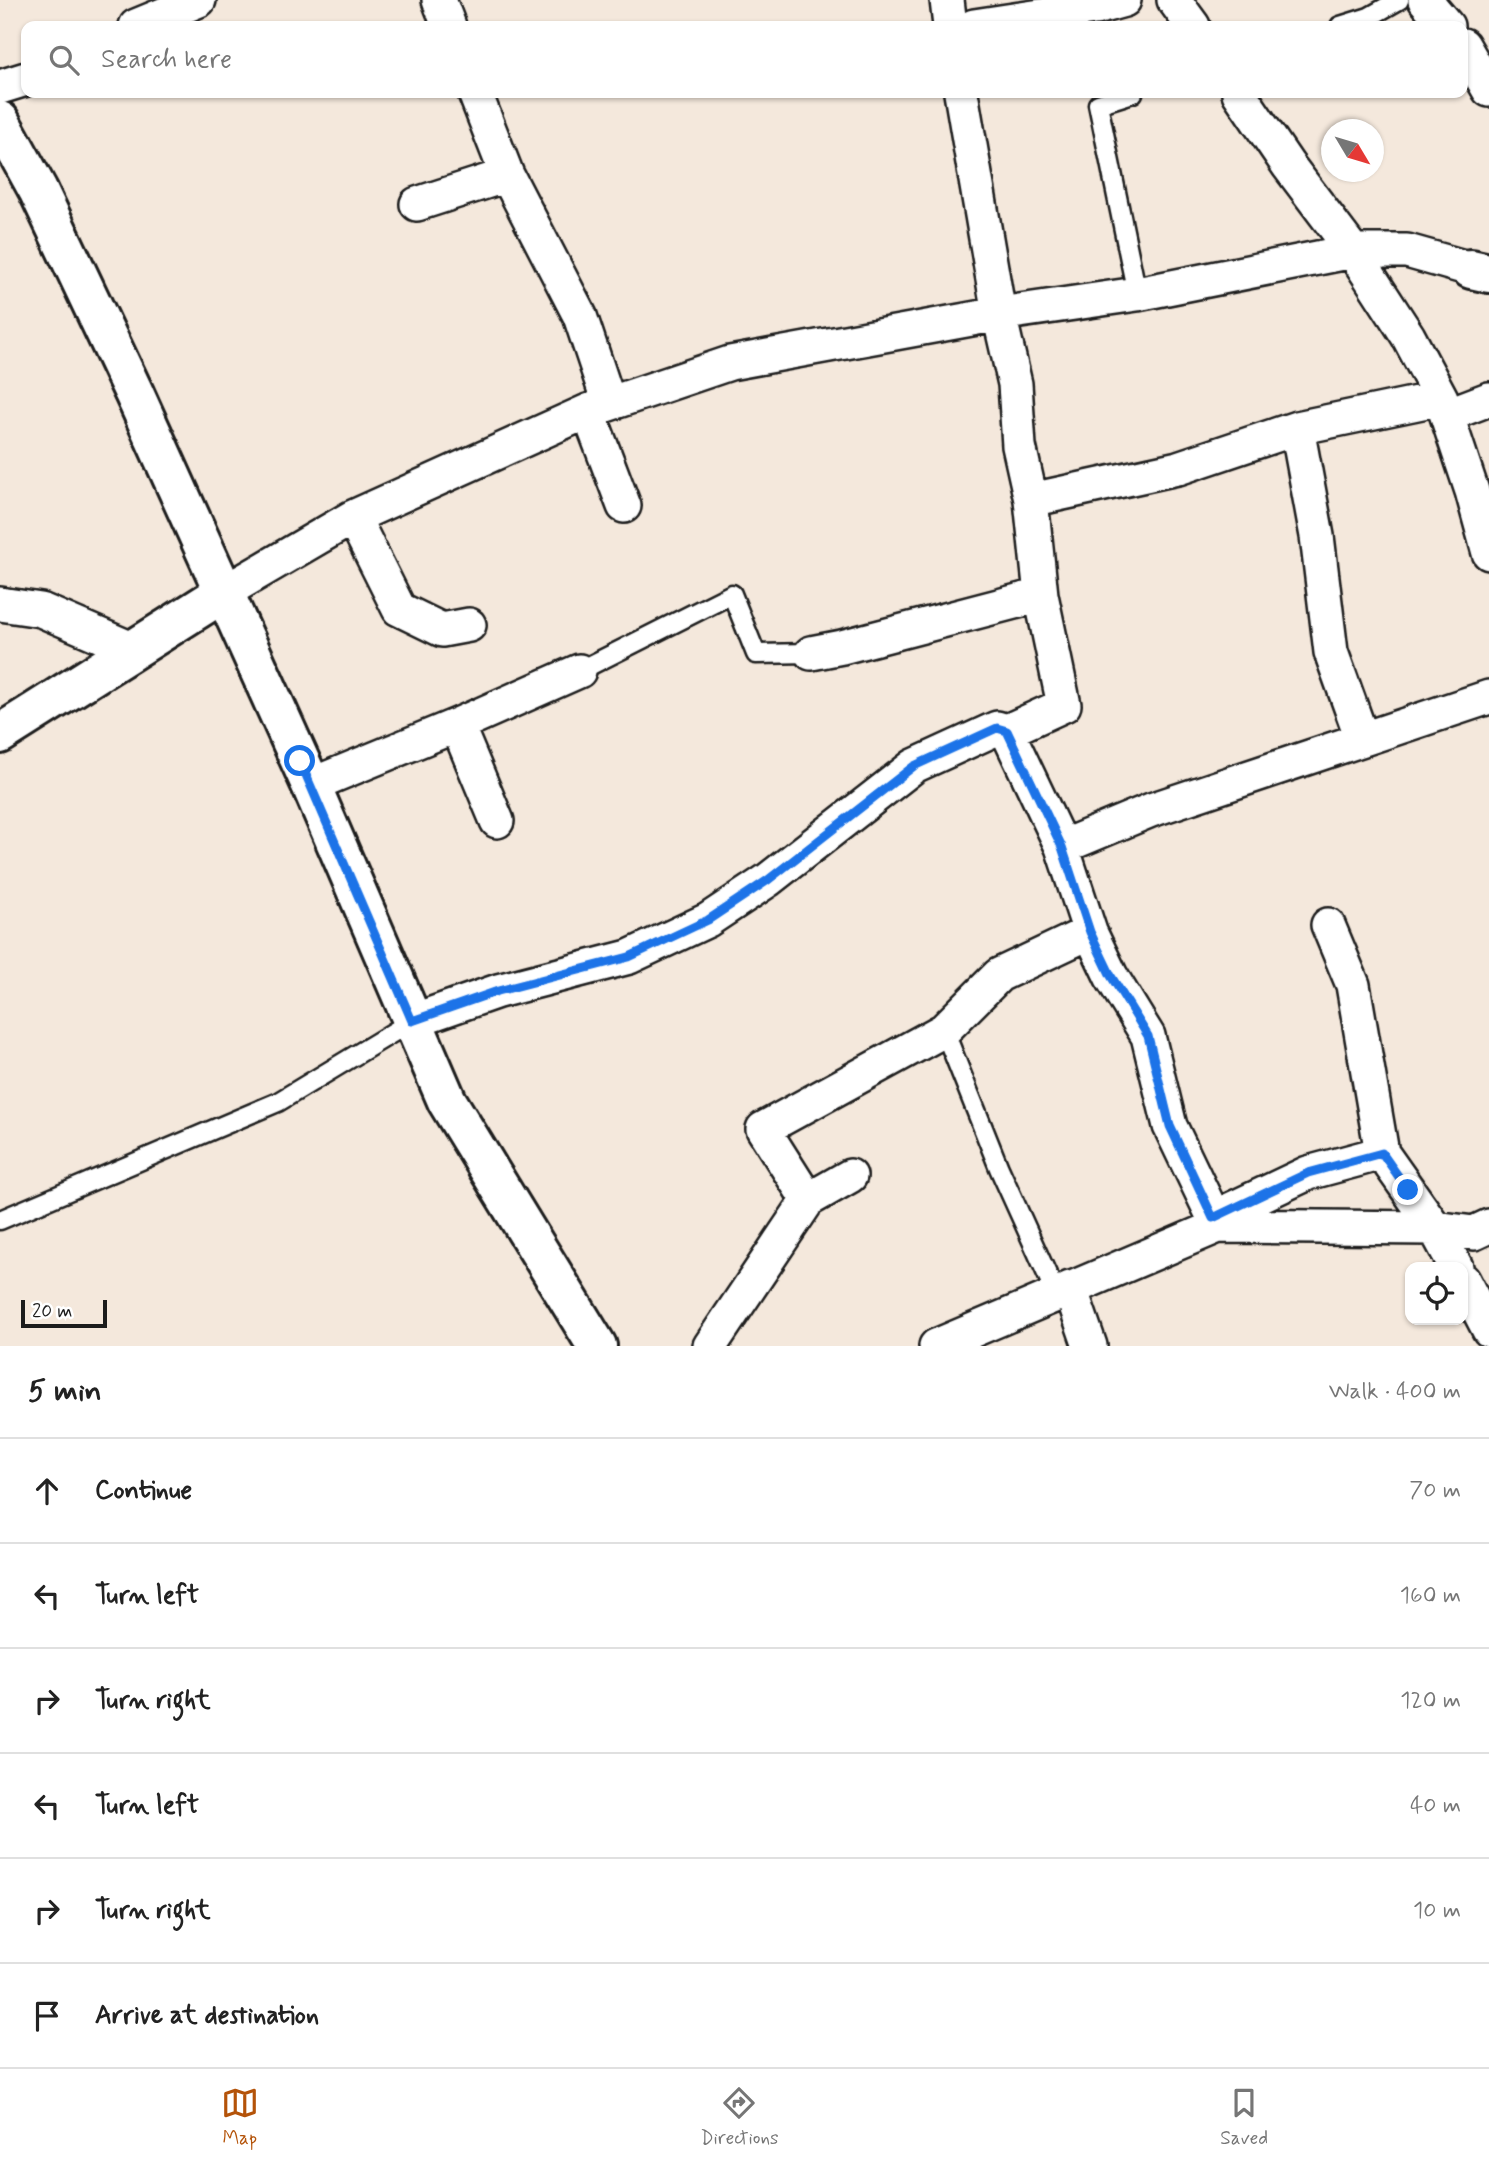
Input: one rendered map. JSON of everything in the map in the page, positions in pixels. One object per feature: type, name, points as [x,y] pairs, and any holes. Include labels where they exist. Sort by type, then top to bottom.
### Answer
[{"type":"street","points":[[148,21],[199,0]]},
{"type":"street","points":[[439,0],[447,21]]},
{"type":"street","points":[[947,0],[949,21]]},
{"type":"street","points":[[1008,21],[1095,8],[1124,0]]},
{"type":"street","points":[[1174,0],[1189,21]]},
{"type":"street","points":[[1425,0],[1443,21]]},
{"type":"street","points":[[1468,54],[1489,90]]},
{"type":"street","points":[[0,88],[21,81]]},
{"type":"street","points":[[477,98],[507,175],[580,316],[598,407],[624,506]]},
{"type":"street","points":[[412,1021],[498,991],[629,957],[708,920],[768,880],[914,766],[997,728],[1007,731],[1064,705],[1041,595],[1031,500],[1019,446],[1015,384],[999,314],[962,98]]},
{"type":"street","points":[[1242,98],[1288,165],[1353,251],[1408,335],[1444,407],[1489,553]]},
{"type":"street","points":[[0,121],[37,190],[123,369],[311,785],[447,1101],[597,1346]]},
{"type":"street","points":[[417,204],[507,175]]},
{"type":"street","points":[[0,734],[223,593],[353,517],[598,407],[730,363],[999,314],[1137,294],[1353,251],[1407,251],[1480,271]]},
{"type":"street","points":[[1031,500],[1178,468],[1297,428],[1489,399]]},
{"type":"street","points":[[1297,428],[1317,536],[1331,652],[1362,738]]},
{"type":"street","points":[[353,517],[399,609],[442,630],[469,625]]},
{"type":"street","points":[[811,653],[1041,595]]},
{"type":"street","points":[[0,604],[41,610],[134,650]]},
{"type":"street","points":[[311,785],[579,671]]},
{"type":"street","points":[[1062,847],[1151,810],[1489,697]]},
{"type":"street","points":[[457,725],[497,821]]},
{"type":"street","points":[[1007,731],[1062,847],[1090,932],[1111,976],[1148,1036],[1170,1126],[1216,1222]]},
{"type":"street","points":[[1328,925],[1353,985],[1382,1153],[1435,1228],[1453,1262]]},
{"type":"street","points":[[808,1200],[763,1129],[944,1030],[999,975],[1090,932]]},
{"type":"street","points":[[936,1346],[1216,1222],[1308,1173],[1382,1153]]},
{"type":"street","points":[[710,1346],[808,1200],[850,1176]]},
{"type":"street","points":[[1216,1222],[1435,1228],[1474,1233],[1489,1227]]},
{"type":"street","points":[[1468,1290],[1489,1331]]},
{"type":"street","points":[[1063,1291],[1090,1346]]},
{"type":"lane","points":[[1356,21],[1399,0]]},
{"type":"lane","points":[[1117,98],[1098,104],[1137,294]]},
{"type":"lane","points":[[579,671],[732,594],[756,654],[811,653]]},
{"type":"lane","points":[[0,1220],[278,1102],[412,1021]]},
{"type":"lane","points":[[944,1030],[999,1168],[1063,1291]]},
{"type":"route","points":[[300,761],[412,1021],[498,991],[629,957],[708,920],[768,880],[914,766],[997,728],[1007,731],[1062,847],[1090,932],[1111,976],[1148,1036],[1170,1126],[1213,1218],[1308,1173],[1382,1153],[1408,1190]]}]
